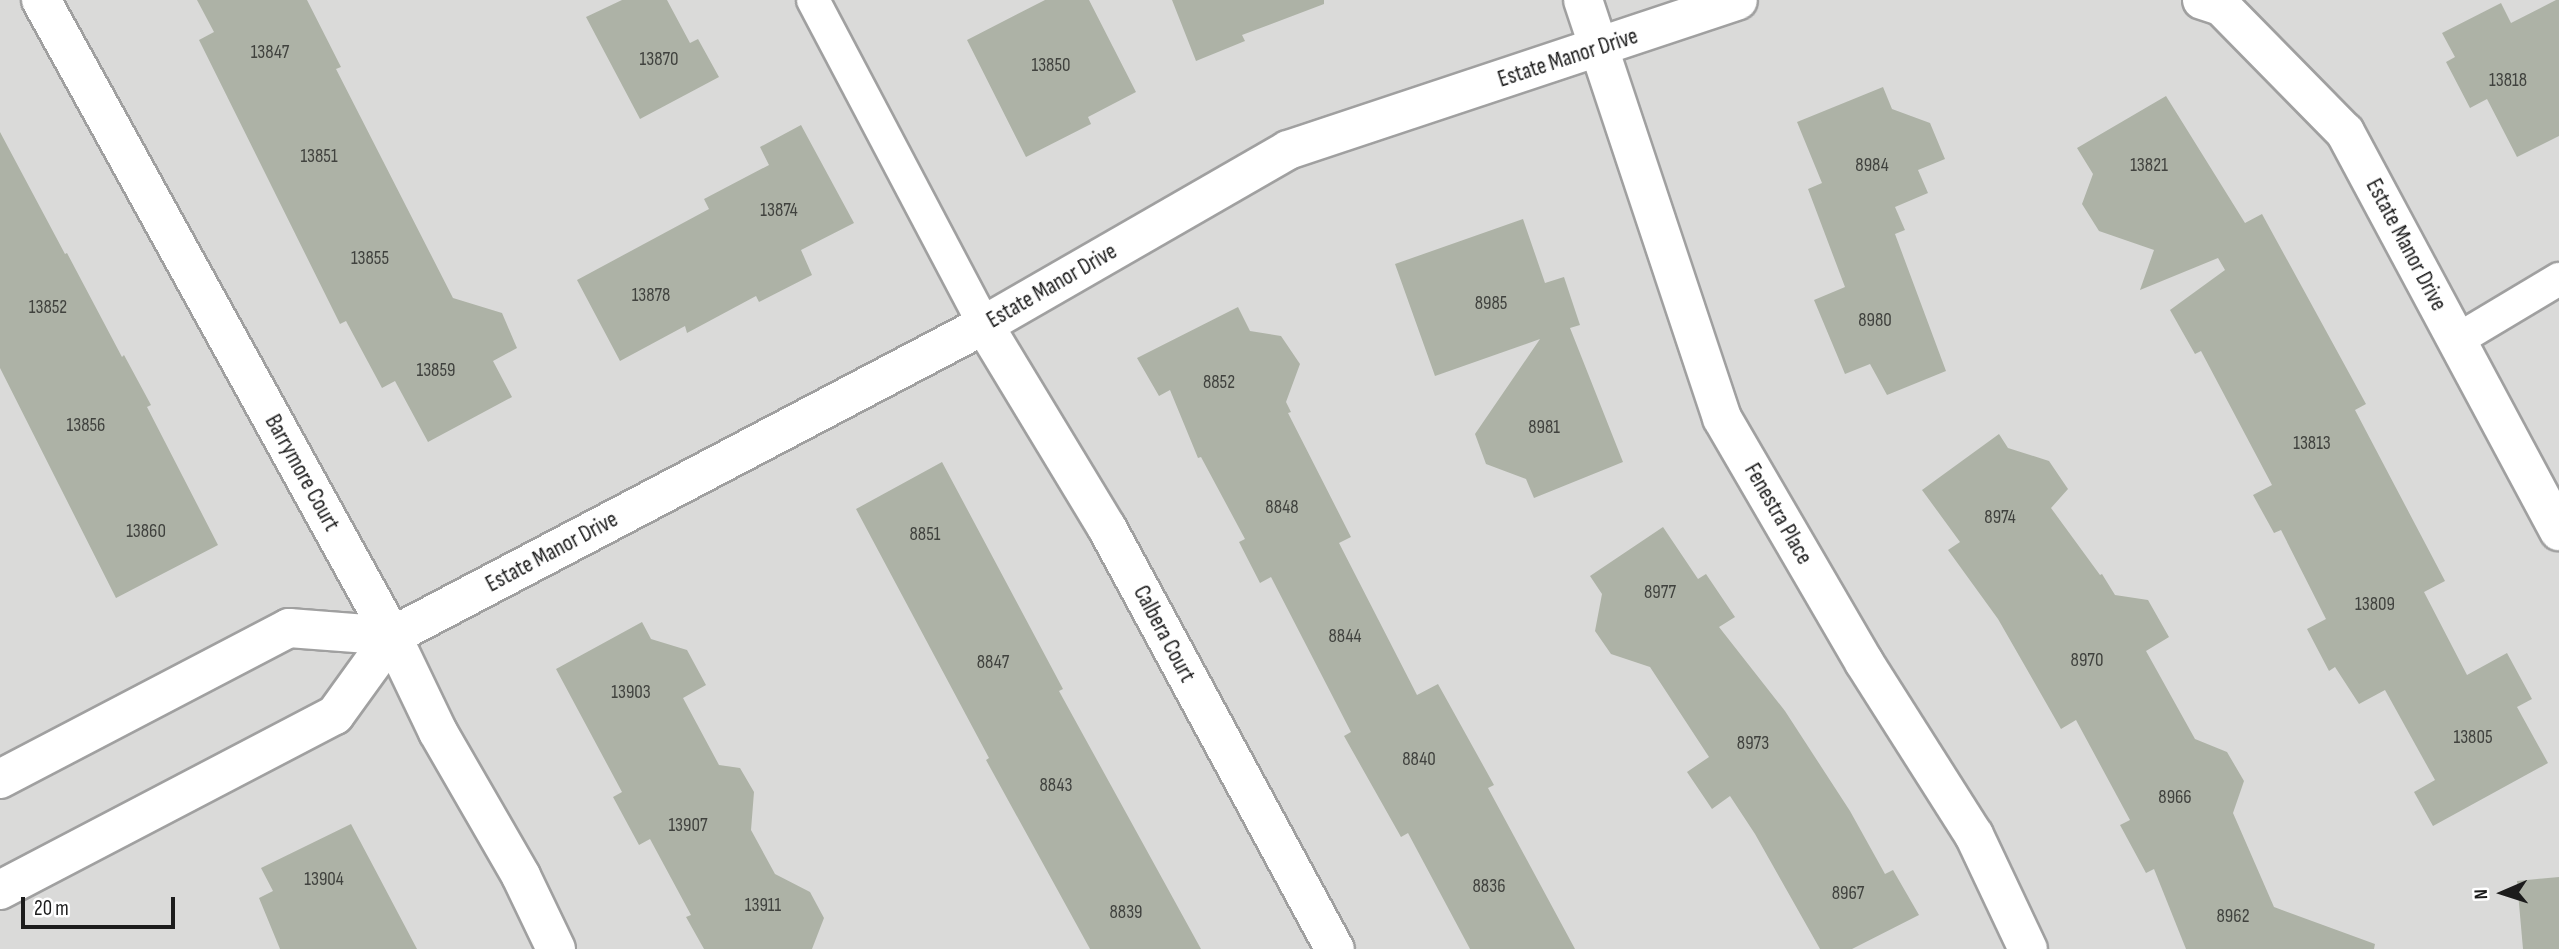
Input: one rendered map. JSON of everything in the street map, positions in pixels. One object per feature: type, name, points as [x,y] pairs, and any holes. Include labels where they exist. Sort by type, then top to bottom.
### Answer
[{"type":"street","name":"Barrymore Court","points":[[41,0],[392,636],[438,732],[521,876],[556,949]]},
{"type":"street","name":"Fenestra Place","points":[[1583,0],[1722,418],[1864,662],[1974,835],[2028,949]]},
{"type":"street","name":"Estate Manor Drive","points":[[0,890],[335,715],[392,636],[984,325],[1288,150],[1738,0]]},
{"type":"street","name":"Estate Manor Drive","points":[[2202,0],[2221,6],[2345,132],[2559,531]]},
{"type":"street","name":"Calbera Court","points":[[984,325],[1107,528],[1335,949]]},
{"type":"street","points":[[0,779],[289,628],[392,636]]},
{"type":"lane","points":[[813,0],[984,325]]},
{"type":"lane","points":[[2457,341],[2559,279]]},
{"type":"shaded area","points":[[0,0],[2559,0],[2559,949],[0,949]]},
{"type":"building","points":[[197,0],[307,0],[341,67],[336,69],[453,298],[502,313],[517,348],[493,361],[512,397],[428,442],[395,381],[382,388],[346,321],[340,324],[199,40],[214,32]]},
{"type":"building","points":[[622,0],[667,0],[690,43],[698,39],[719,77],[640,119],[586,17]]},
{"type":"building","points":[[1045,0],[1089,0],[1136,92],[1088,117],[1091,124],[1026,157],[967,40]]},
{"type":"building","points":[[1172,0],[1324,0],[1324,4],[1242,35],[1245,41],[1196,61]]},
{"type":"building","points":[[2559,0],[2559,136],[2517,157],[2487,99],[2470,108],[2446,62],[2455,57],[2442,33],[2501,3],[2511,23]]},
{"type":"building","points":[[1883,87],[1892,109],[1930,123],[1945,159],[1918,170],[1928,193],[1895,207],[1905,230],[1895,234],[1946,371],[1887,395],[1870,364],[1845,374],[1814,300],[1845,287],[1808,189],[1822,183],[1797,122]]},
{"type":"building","points":[[2166,96],[2245,223],[2262,214],[2366,404],[2355,410],[2445,581],[2424,592],[2467,675],[2507,653],[2532,699],[2517,707],[2548,763],[2433,826],[2414,792],[2435,780],[2385,690],[2359,704],[2335,667],[2329,671],[2307,629],[2326,619],[2281,530],[2274,533],[2253,495],[2272,485],[2201,351],[2195,354],[2170,310],[2225,270],[2218,258],[2140,290],[2154,250],[2099,231],[2082,204],[2093,174],[2077,148]]},
{"type":"building","points":[[801,125],[854,223],[801,250],[812,275],[759,302],[756,296],[687,333],[685,326],[620,361],[577,280],[709,209],[704,199],[769,165],[760,147]]},
{"type":"building","points":[[0,132],[65,254],[67,253],[122,357],[124,355],[151,405],[147,407],[218,545],[116,598],[0,368]]},
{"type":"building","points":[[1523,219],[1545,283],[1564,277],[1580,325],[1570,328],[1623,462],[1534,498],[1526,479],[1486,464],[1475,434],[1540,339],[1435,376],[1395,264]]},
{"type":"building","points":[[1238,307],[1250,331],[1281,336],[1300,364],[1286,402],[1291,412],[1288,413],[1351,537],[1339,543],[1417,695],[1438,684],[1494,785],[1488,788],[1575,949],[1470,949],[1408,833],[1401,837],[1344,736],[1351,732],[1271,577],[1260,583],[1239,542],[1245,539],[1201,457],[1198,458],[1170,390],[1159,396],[1137,358]]},
{"type":"building","points":[[1999,434],[2008,448],[2049,461],[2068,489],[2051,508],[2115,595],[2148,600],[2169,637],[2146,651],[2195,739],[2227,752],[2244,781],[2233,813],[2274,907],[2375,944],[2374,949],[2186,949],[2154,869],[2146,873],[2120,825],[2130,820],[2076,720],[2061,729],[1998,619],[1948,550],[1960,542],[1922,490]]},
{"type":"building","points":[[942,462],[1063,689],[1059,691],[1201,949],[1090,949],[986,760],[989,758],[856,509]]},
{"type":"building","points":[[1663,527],[1698,579],[1706,574],[1735,617],[1719,627],[1785,711],[1850,811],[1885,874],[1893,870],[1919,915],[1852,949],[1820,949],[1755,834],[1730,796],[1712,809],[1687,772],[1709,757],[1650,667],[1611,654],[1595,631],[1602,594],[1590,576]]},
{"type":"building","points":[[642,622],[651,639],[687,650],[706,685],[683,698],[719,765],[740,768],[754,792],[751,830],[775,874],[810,892],[824,918],[812,949],[704,949],[686,917],[691,915],[650,839],[639,845],[613,797],[622,792],[556,669]]},
{"type":"building","points":[[351,824],[417,949],[280,949],[259,898],[273,891],[261,868]]},
{"type":"building","points":[[2559,877],[2559,949],[2523,949],[2517,881]]}]
